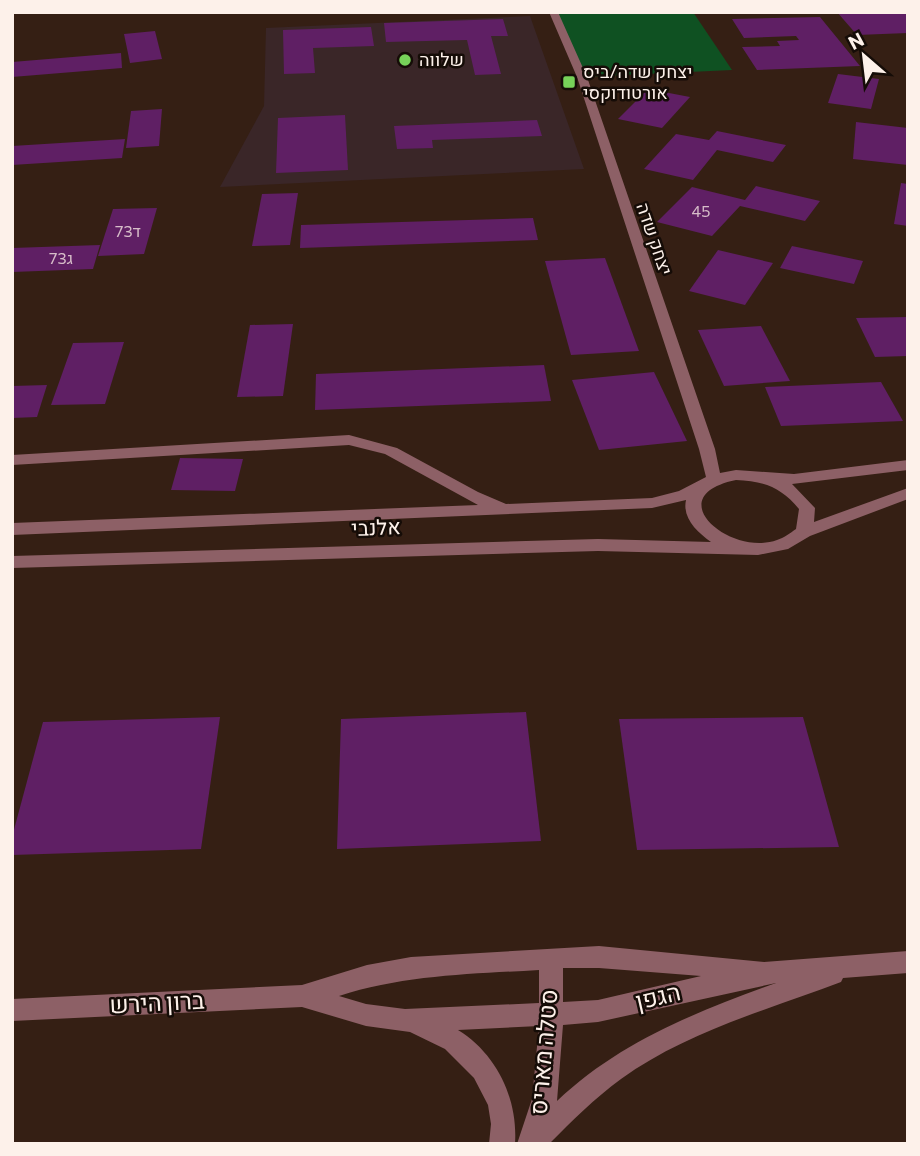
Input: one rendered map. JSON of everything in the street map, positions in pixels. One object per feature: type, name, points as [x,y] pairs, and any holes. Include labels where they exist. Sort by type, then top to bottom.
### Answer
[{"type":"street","points":[[553,13],[569,12]]},
{"type":"street","name":"יצחק שדה","points":[[553,13],[582,77],[707,449],[709,482]]},
{"type":"street","points":[[12,460],[349,440],[391,451],[472,496],[508,511]]},
{"type":"street","name":"אלנבי","points":[[12,528],[508,511],[652,503],[684,495],[709,482],[737,475],[794,479],[908,465]]},
{"type":"street","name":"אלנבי","points":[[753,475],[777,481],[798,496],[807,508],[804,532]]},
{"type":"street","name":"אלנבי","points":[[709,482],[693,499],[692,510],[697,522],[707,533],[741,548]]},
{"type":"street","name":"אלנבי","points":[[12,562],[598,545],[761,550],[779,548],[794,541],[804,532],[908,493]]},
{"type":"street","name":"הגפן","points":[[551,958],[599,957],[657,961],[764,973]]},
{"type":"street","name":"ברון הירש","points":[[12,1010],[302,996],[367,976],[411,968],[551,958]]},
{"type":"street","name":"סטלה מאריס","points":[[529,1144],[537,1127],[544,1092],[551,1014],[551,958]]},
{"type":"street","name":"הגפן","points":[[551,1014],[598,1011],[764,973],[908,962]]},
{"type":"street","points":[[529,1144],[594,1084],[623,1063],[729,1013],[856,966]]},
{"type":"street","name":"ברון הירש","points":[[302,996],[366,1015],[405,1021],[551,1014]]},
{"type":"street","points":[[405,1021],[439,1031],[481,1066],[504,1120],[502,1144]]},
{"type":"shaded area","points":[[530,16],[584,169],[220,187],[264,106],[266,28]]},
{"type":"green space","points":[[693,12],[732,70],[582,77],[553,13]]},
{"type":"building","points":[[837,12],[908,12],[908,33],[857,35]]},
{"type":"building","points":[[820,17],[860,66],[757,70],[742,47],[780,46],[777,41],[799,40],[796,36],[744,38],[732,19]]},
{"type":"building","points":[[503,19],[508,36],[491,36],[501,74],[475,75],[467,40],[386,42],[384,23]]},
{"type":"building","points":[[371,27],[374,46],[313,48],[315,73],[284,74],[283,30]]},
{"type":"building","points":[[155,31],[162,59],[130,63],[124,34]]},
{"type":"building","points":[[121,53],[122,68],[12,77],[12,62]]},
{"type":"building","points":[[838,74],[879,79],[871,109],[828,103]]},
{"type":"building","points":[[648,89],[690,97],[662,128],[618,119]]},
{"type":"building","points":[[162,109],[159,146],[126,148],[131,111]]},
{"type":"building","points":[[345,115],[348,170],[276,173],[278,118]]},
{"type":"building","points":[[537,120],[542,136],[432,140],[433,148],[397,149],[394,126]]},
{"type":"building","points":[[856,122],[908,128],[908,165],[853,159]]},
{"type":"building","points":[[717,131],[786,145],[773,162],[717,150],[693,180],[644,169],[676,134],[709,140]]},
{"type":"building","points":[[125,139],[122,158],[12,165],[12,146]]},
{"type":"building","points":[[901,183],[908,184],[908,226],[894,224]]},
{"type":"building","points":[[756,186],[820,201],[805,221],[740,206],[712,236],[657,222],[692,187],[745,200]]},
{"type":"building","points":[[298,193],[290,245],[252,246],[262,194]]},
{"type":"building","points":[[157,208],[144,254],[98,256],[113,209]]},
{"type":"building","points":[[533,218],[538,240],[300,248],[301,225]]},
{"type":"building","points":[[100,245],[93,269],[12,272],[12,248]]},
{"type":"building","points":[[792,246],[863,261],[854,284],[780,268]]},
{"type":"building","points":[[718,250],[773,263],[745,305],[689,291]]},
{"type":"building","points":[[605,258],[639,351],[571,355],[545,261]]},
{"type":"building","points":[[908,317],[908,356],[875,357],[856,318]]},
{"type":"building","points":[[293,324],[283,396],[237,397],[250,325]]},
{"type":"building","points":[[761,326],[790,381],[724,386],[698,330]]},
{"type":"building","points":[[124,342],[105,404],[51,405],[73,343]]},
{"type":"building","points":[[544,365],[551,401],[315,410],[316,374]]},
{"type":"building","points":[[654,372],[687,441],[599,450],[572,380]]},
{"type":"building","points":[[881,382],[903,421],[781,426],[765,387]]},
{"type":"building","points":[[47,385],[37,417],[12,418],[12,386]]},
{"type":"building","points":[[180,458],[243,459],[235,491],[171,490]]},
{"type":"building","points":[[526,712],[541,841],[337,849],[341,719]]},
{"type":"building","points":[[220,717],[201,849],[12,855],[12,837],[43,722]]},
{"type":"building","points":[[803,717],[839,847],[637,850],[619,719]]},
{"type":"place","name":"שלווה","points":[[405,60]]},
{"type":"place","name":"יצחק שדה/ביס אורטודוקסי","points":[[569,82]]}]
